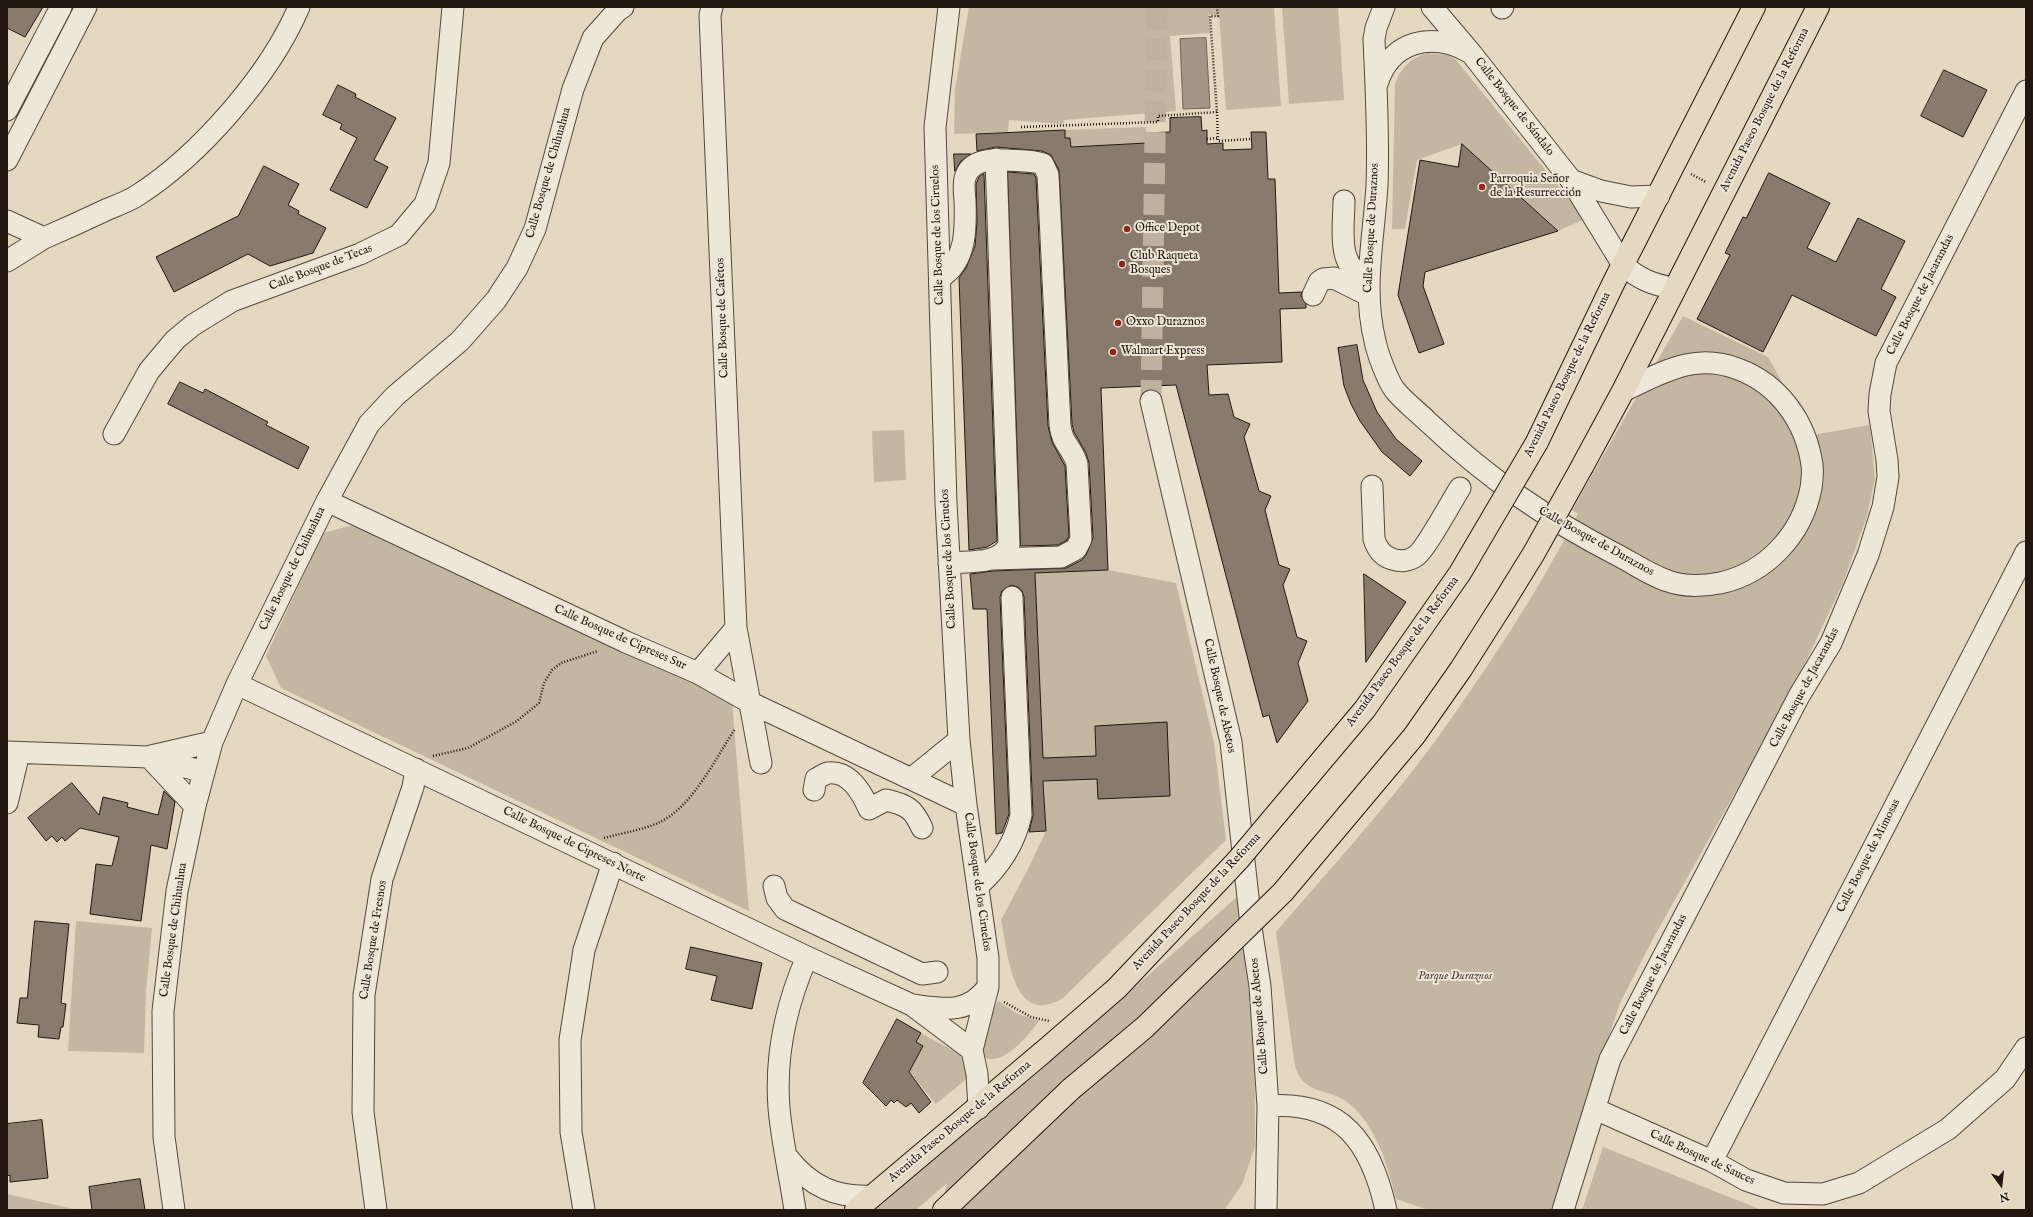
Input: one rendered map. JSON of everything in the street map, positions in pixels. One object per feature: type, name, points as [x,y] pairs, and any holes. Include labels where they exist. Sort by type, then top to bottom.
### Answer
[{"type":"main road","name":"Avenida Paseo Bosque de la Reforma","points":[[856,1210],[979,1108],[1117,988],[1233,866],[1365,709],[1460,573],[1537,442],[1623,265],[1754,7]]},
{"type":"main road","name":"Avenida Paseo Bosque de la Reforma","points":[[944,1210],[1071,1089],[1145,1027],[1283,892],[1414,736],[1461,669],[1505,600],[1534,553],[1583,465],[1623,391],[1818,7]]},
{"type":"street","points":[[7,110],[61,7]]},
{"type":"street","points":[[7,160],[86,7]]},
{"type":"street","points":[[7,261],[44,238],[137,196],[185,158],[212,132],[247,91],[281,41],[299,7]]},
{"type":"street","name":"Calle Bosque de Tecas","points":[[114,434],[149,371],[176,340],[193,325],[232,301],[360,254],[392,238],[399,234],[425,204],[439,163],[453,7]]},
{"type":"street","name":"Calle Bosque de Chihuahua","points":[[174,1210],[164,1138],[163,1011],[177,891],[195,806],[212,742],[236,684],[327,501],[369,424],[395,396],[460,341],[496,300],[517,268],[535,229],[573,89],[593,38],[617,11],[623,7]]},
{"type":"street","name":"Calle Bosque de los Ciruelos","points":[[949,7],[935,127],[950,563],[959,740],[966,805],[988,958],[988,987],[972,1050],[977,1074],[979,1108]]},
{"type":"street","name":"Calle Bosque de Duraznos","points":[[1384,7],[1376,28],[1374,39],[1377,184],[1368,287],[1375,342],[1393,388],[1451,444],[1499,483],[1538,511],[1574,533],[1668,581],[1702,585],[1736,578],[1752,571],[1779,551],[1789,539],[1804,512],[1812,481],[1812,466],[1802,431],[1788,404],[1764,382],[1750,374],[1724,365],[1702,362],[1671,369],[1623,391]]},
{"type":"street","name":"Calle Bosque de Sándalo","points":[[1432,7],[1471,53],[1571,180],[1623,265],[1634,275],[1654,285],[1674,288]]},
{"type":"street","name":"Calle Bosque de Cafetos","points":[[705,10],[736,628],[761,763]]},
{"type":"street","name":"Calle Bosque de Sándalo","points":[[1376,91],[1380,74],[1388,62],[1399,52],[1412,45],[1426,41],[1440,40],[1454,44],[1471,53]]},
{"type":"street","name":"Calle Bosque de Jacarandas","points":[[1563,1210],[1610,1059],[1799,696],[1831,643],[1855,588],[1868,555],[1886,492],[1887,460],[1879,411],[1880,394],[1886,363],[2026,92]]},
{"type":"street","points":[[940,278],[954,266],[963,245],[966,225],[964,190],[968,172],[972,167],[980,163],[996,159],[1034,161],[1043,164],[1047,170],[1060,425],[1062,439],[1074,456],[1076,464],[1082,533],[1079,545],[1072,553],[1066,556],[993,559],[950,563]]},
{"type":"street","points":[[993,559],[1006,552],[1010,538],[996,159]]},
{"type":"street","points":[[1571,180],[1601,191],[1631,197],[1659,196]]},
{"type":"street","points":[[1344,201],[1344,256],[1351,269],[1362,278],[1368,287]]},
{"type":"street","points":[[7,221],[44,238]]},
{"type":"street","points":[[1313,295],[1319,282],[1328,278],[1334,278],[1368,287]]},
{"type":"street","name":"Calle Bosque de Abetos","points":[[1151,402],[1231,742],[1252,934],[1260,986],[1268,1106],[1266,1210]]},
{"type":"street","points":[[1372,486],[1374,539],[1379,551],[1384,556],[1396,561],[1403,561],[1420,552],[1460,488]]},
{"type":"street","name":"Calle Bosque de Cipreses Sur","points":[[327,501],[626,642],[698,673],[751,703],[966,805]]},
{"type":"street","name":"Calle Bosque de Mimosas","points":[[1712,1161],[2026,552]]},
{"type":"street","points":[[978,886],[989,876],[1015,838],[1021,815],[1012,597]]},
{"type":"street","points":[[698,673],[736,628]]},
{"type":"street","name":"Calle Bosque de Cipreses Norte","points":[[236,684],[807,957],[912,1004],[972,1050]]},
{"type":"street","points":[[911,779],[959,740]]},
{"type":"street","points":[[149,757],[212,742]]},
{"type":"street","points":[[7,803],[13,752],[149,757],[204,772]]},
{"type":"street","points":[[149,757],[195,806]]},
{"type":"street","name":"Calle Bosque de Fresnos","points":[[376,1210],[363,1112],[364,995],[382,879],[413,787],[416,769]]},
{"type":"street","points":[[814,790],[816,779],[828,773],[840,776],[854,783],[862,794],[869,809],[886,800],[904,804],[915,814],[922,828]]},
{"type":"street","points":[[584,1210],[570,1132],[570,1040],[584,950],[613,863]]},
{"type":"street","points":[[774,886],[776,898],[785,909],[922,974],[937,972]]},
{"type":"street","points":[[795,1210],[779,1108],[780,1056],[789,1006],[807,957]]},
{"type":"street","points":[[885,992],[882,978],[888,958]]},
{"type":"street","name":"Calle Bosque de Cipreses Norte","points":[[912,1004],[956,1008],[974,1001],[988,987]]},
{"type":"street","name":"Calle Bosque de Sauces","points":[[1595,1108],[1712,1161],[1746,1180],[1784,1192],[1823,1194],[1859,1183],[1948,1129],[2005,1079],[2026,1048]]},
{"type":"street","points":[[1268,1106],[1285,1105],[1315,1110],[1338,1120],[1349,1129],[1358,1140],[1372,1165],[1383,1193],[1386,1210]]},
{"type":"street","points":[[788,1158],[807,1178],[831,1192],[845,1196],[873,1196]]},
{"type":"path","points":[[1217,7],[1218,16],[1210,16],[1218,141],[1252,138]]},
{"type":"path","points":[[1021,127],[1158,122],[1158,116],[1217,112]]},
{"type":"path","points":[[1207,139],[1218,138]]},
{"type":"path","points":[[1674,166],[1724,190]]},
{"type":"path","points":[[416,769],[429,757],[468,748],[528,714],[538,703],[544,683],[552,670],[561,663],[626,642]]},
{"type":"path","points":[[577,846],[657,823],[682,807],[706,773],[751,703]]},
{"type":"path","points":[[988,987],[1008,1004],[1032,1017]]},
{"type":"green space","points":[[969,7],[1274,7],[1281,106],[1226,110],[1219,14],[1209,15],[1210,33],[1170,36],[1176,111],[1064,120],[1063,124],[1009,120],[1008,132],[954,134],[955,89]]},
{"type":"green space","points":[[1282,7],[1338,7],[1344,100],[1289,104]]},
{"type":"green space","points":[[1428,53],[1447,55],[1456,60],[1585,219],[1558,231],[1462,144],[1417,160],[1405,229],[1392,229],[1395,85],[1397,79],[1407,64]]},
{"type":"green space","points":[[1146,127],[1147,143],[1071,147],[1070,138],[1065,138],[1065,130]]},
{"type":"green space","name":"Parque Duraznos","points":[[1683,316],[1768,357],[1812,435],[1870,425],[1875,479],[1867,516],[1843,583],[1790,695],[1655,935],[1620,1003],[1551,1210],[1429,1210],[1396,1199],[1385,1160],[1379,1146],[1366,1122],[1357,1111],[1339,1097],[1310,1087],[1299,1076],[1295,1066],[1276,932],[1376,816],[1415,768],[1491,660],[1546,573],[1578,514],[1572,510]]},
{"type":"green space","points":[[904,430],[906,480],[874,482],[872,431]]},
{"type":"green space","points":[[360,523],[732,701],[749,911],[281,688],[266,656],[323,533]]},
{"type":"green space","points":[[1108,570],[1176,583],[1214,742],[1226,840],[1063,998],[1046,1005],[1033,1003],[1023,995],[1016,983],[1010,967],[1001,920],[1046,831],[1035,573]]},
{"type":"green space","points":[[1254,882],[1255,1146],[1242,1185],[1224,1210],[940,1210],[947,1183],[916,1210],[865,1210],[1023,1077],[1027,1082]]},
{"type":"green space","points":[[76,921],[152,928],[146,992],[144,1053],[68,1051]]},
{"type":"green space","points":[[998,1001],[1018,1014],[1039,1021],[1014,1049],[1006,1055],[990,1059],[983,1056],[983,1042],[988,1020]]},
{"type":"green space","points":[[921,1033],[965,1057],[970,1076],[936,1104],[909,1072],[923,1046],[916,1042]]},
{"type":"green space","points":[[1603,1147],[1762,1210],[1582,1210]]},
{"type":"green space","points":[[7,1194],[78,1210],[7,1210]]},
{"type":"shaded area","points":[[1206,38],[1210,108],[1183,109],[1180,39]]},
{"type":"building","points":[[7,7],[43,7],[25,37],[7,28]]},
{"type":"building","points":[[1944,70],[1987,90],[1963,137],[1921,116]]},
{"type":"building","points":[[338,85],[356,94],[355,97],[396,118],[374,160],[388,167],[367,208],[330,190],[357,138],[340,129],[342,124],[323,115]]},
{"type":"building","points":[[1201,117],[1202,131],[1207,130],[1207,144],[1223,143],[1223,150],[1252,149],[1251,132],[1266,132],[1268,179],[1275,179],[1279,293],[1302,292],[1301,296],[1306,304],[1306,308],[1280,309],[1282,362],[1207,365],[1209,395],[1228,394],[1234,417],[1250,424],[1244,437],[1259,491],[1271,496],[1265,510],[1279,565],[1290,569],[1283,585],[1297,637],[1307,641],[1298,663],[1308,701],[1277,743],[1269,715],[1263,717],[1176,385],[1101,388],[1108,570],[1035,573],[1043,758],[1096,756],[1095,726],[1167,722],[1170,796],[1098,799],[1097,779],[1043,781],[1046,831],[1029,832],[1033,815],[1024,597],[1022,591],[1018,587],[1011,585],[1002,591],[1000,597],[1009,814],[1002,833],[996,834],[987,609],[973,609],[970,574],[993,571],[1066,568],[1082,560],[1086,555],[1093,538],[1089,463],[1086,453],[1074,432],[1072,424],[1059,170],[1051,155],[1042,151],[996,147],[977,151],[976,134],[1065,130],[1065,138],[1070,138],[1071,147],[1147,143],[1147,133],[1170,132],[1170,118]]},
{"type":"building","points":[[1462,144],[1558,231],[1425,272],[1423,286],[1444,344],[1419,353],[1398,295],[1420,160],[1458,167]]},
{"type":"building","points":[[954,154],[971,154],[961,161],[955,171]]},
{"type":"building","points":[[264,166],[299,184],[288,205],[299,211],[298,214],[326,228],[313,253],[270,266],[248,254],[174,292],[156,257],[238,216]]},
{"type":"building","points":[[1008,172],[1034,174],[1036,178],[1048,426],[1052,442],[1065,466],[1069,536],[1067,540],[1058,545],[1021,546]]},
{"type":"building","points":[[1769,173],[1830,203],[1807,248],[1836,262],[1858,218],[1905,241],[1881,289],[1896,297],[1876,336],[1792,295],[1763,352],[1697,319],[1730,255],[1725,253],[1743,217],[1746,218]]},
{"type":"building","points":[[984,174],[997,541],[987,547],[969,550],[959,278],[966,268],[975,246],[977,222],[976,184],[979,177]]},
{"type":"building","points":[[1357,345],[1363,380],[1377,412],[1396,439],[1422,461],[1410,476],[1382,452],[1360,421],[1351,404],[1344,386],[1338,348]]},
{"type":"building","points":[[180,382],[203,393],[205,389],[268,422],[266,425],[309,447],[298,469],[168,404]]},
{"type":"building","points":[[1364,574],[1406,602],[1366,662]]},
{"type":"building","points":[[72,783],[99,815],[103,797],[128,803],[127,807],[158,815],[164,791],[175,802],[167,849],[151,845],[141,921],[90,914],[96,864],[112,866],[119,837],[80,828],[65,841],[62,837],[57,842],[52,836],[46,841],[28,818]]},
{"type":"building","points":[[35,921],[69,924],[61,1003],[66,1004],[63,1027],[61,1027],[59,1039],[38,1037],[39,1025],[17,1023],[20,998],[27,998]]},
{"type":"building","points":[[691,947],[762,963],[752,1009],[711,1000],[717,976],[686,969]]},
{"type":"building","points":[[897,1019],[921,1033],[916,1042],[923,1046],[909,1072],[931,1102],[919,1113],[911,1103],[906,1107],[897,1100],[894,1103],[891,1100],[886,1106],[863,1083]]},
{"type":"building","points":[[42,1120],[48,1178],[10,1182],[10,1175],[7,1176],[7,1124]]},
{"type":"building","points":[[140,1179],[145,1210],[92,1210],[89,1187]]},
{"type":"tunnel","points":[[1151,401],[1157,7]]},
{"type":"place","name":"Parroquia Señor de la Resurrección","points":[[1482,187]]},
{"type":"place","name":"Office Depot","points":[[1127,229]]},
{"type":"place","name":"Club Raqueta Bosques","points":[[1122,264]]},
{"type":"place","name":"Oxxo Duraznos","points":[[1118,323]]},
{"type":"place","name":"Walmart Express","points":[[1113,352]]}]
